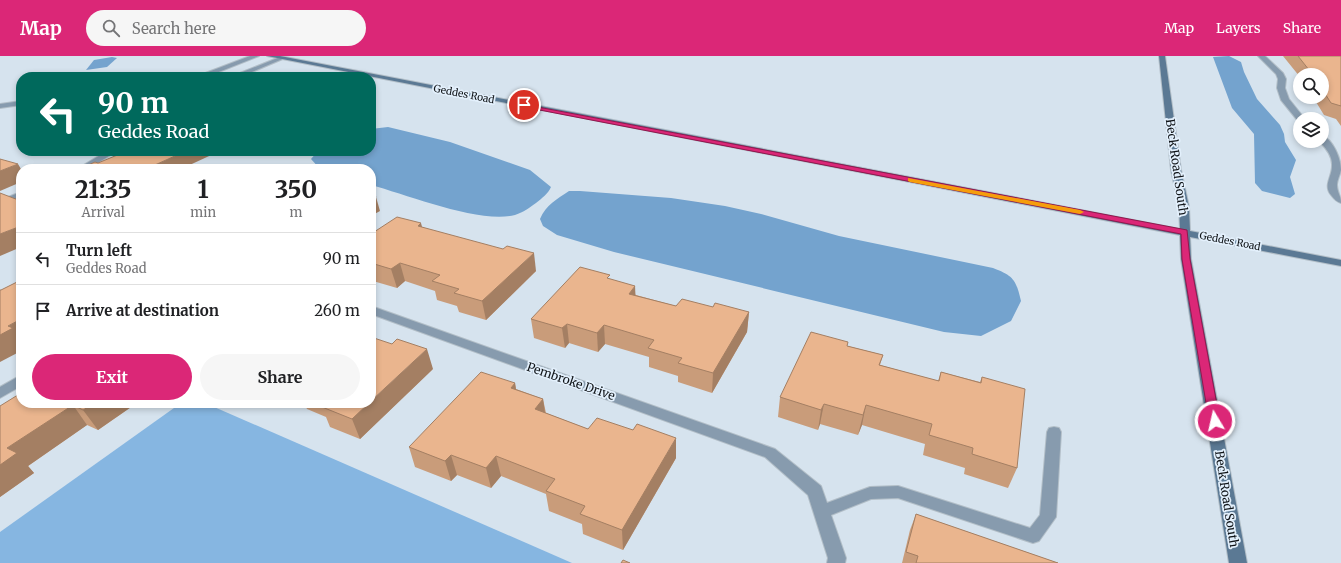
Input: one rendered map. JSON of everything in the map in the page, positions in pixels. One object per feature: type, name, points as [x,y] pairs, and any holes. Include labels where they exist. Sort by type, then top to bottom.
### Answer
[{"type":"main road","name":"Geddes Road","points":[[270,56],[355,72]]},
{"type":"main road","name":"Beck Road South","points":[[1162,56],[1176,170],[1184,207],[1186,259],[1238,563]]},
{"type":"main road","name":"Geddes Road","points":[[376,76],[1341,263]]},
{"type":"street","points":[[212,72],[256,56]]},
{"type":"street","points":[[1261,56],[1279,74],[1285,100],[1295,112]]},
{"type":"street","points":[[247,72],[282,58]]},
{"type":"street","points":[[0,106],[16,104]]},
{"type":"street","points":[[1329,147],[1337,167],[1331,184],[1332,190],[1341,200]]},
{"type":"street","points":[[91,164],[104,156]]},
{"type":"street","points":[[0,204],[16,197]]},
{"type":"street","name":"Pembroke Drive","points":[[376,312],[732,438],[770,453],[816,491],[837,558],[836,563]]},
{"type":"street","points":[[0,393],[16,383]]},
{"type":"street","points":[[822,512],[870,493],[898,492],[1033,536],[1048,517],[1054,432]]},
{"type":"shaded area","points":[[1229,56],[1241,62],[1244,72],[1257,99],[1280,125],[1284,134],[1285,142],[1296,160],[1290,177],[1295,194],[1290,198],[1262,191],[1255,183],[1254,134],[1232,108],[1213,57]]},
{"type":"shaded area","points":[[112,57],[117,58],[107,67],[86,70],[94,60]]},
{"type":"shaded area","points":[[388,127],[450,142],[530,170],[551,187],[547,194],[529,208],[518,214],[500,217],[483,216],[443,207],[376,187],[376,164],[316,164],[311,159],[314,156],[376,156],[376,128]]},
{"type":"shaded area","points":[[569,191],[671,198],[725,206],[761,214],[839,236],[993,268],[1010,276],[1015,283],[1021,301],[1011,321],[981,336],[944,332],[614,252],[557,235],[543,226],[540,219],[542,214],[552,203]]},
{"type":"shaded area","points":[[174,408],[216,408],[572,563],[0,563],[0,532]]},
{"type":"building","points":[[1298,56],[1341,56],[1341,106],[1331,103],[1329,100],[1329,68],[1307,68]]},
{"type":"building","points":[[115,156],[175,156],[157,164],[90,164],[95,162],[98,163]]},
{"type":"building","points":[[0,159],[18,164],[16,164],[0,171]]},
{"type":"building","points":[[0,193],[16,199],[16,228],[0,234]]},
{"type":"building","points":[[397,217],[421,223],[418,226],[503,249],[507,246],[534,253],[482,301],[454,293],[459,289],[432,281],[440,275],[400,263],[391,269],[376,264],[376,231]]},
{"type":"building","points":[[580,267],[610,275],[607,278],[635,286],[629,294],[676,306],[682,299],[713,307],[715,303],[749,312],[713,373],[678,363],[682,358],[648,348],[654,340],[604,325],[597,333],[567,324],[562,328],[531,319]]},
{"type":"building","points":[[16,282],[16,322],[8,326],[13,328],[0,335],[0,290]]},
{"type":"building","points":[[811,332],[848,342],[847,346],[883,355],[879,365],[939,381],[941,372],[981,383],[982,377],[1025,389],[1017,468],[972,454],[973,448],[929,435],[932,424],[866,405],[863,415],[824,404],[821,410],[780,397]]},
{"type":"building","points":[[376,339],[392,344],[397,339],[427,349],[376,396]]},
{"type":"building","points":[[481,372],[515,383],[511,388],[543,399],[535,409],[588,429],[597,418],[633,430],[637,424],[676,438],[622,530],[580,514],[585,506],[546,491],[555,479],[496,456],[486,468],[451,455],[445,461],[409,447]]},
{"type":"building","points":[[16,396],[16,408],[68,408],[7,448],[17,453],[0,465],[0,406]]},
{"type":"building","points":[[324,408],[364,408],[352,419]]},
{"type":"building","points":[[916,514],[1058,563],[916,563],[918,556],[906,552]]},
{"type":"building","points":[[623,560],[630,563],[621,563]]},
{"type":"slow traffic","points":[[910,180],[1080,212]]},
{"type":"route","points":[[524,105],[1184,232],[1186,259],[1215,421]]}]
